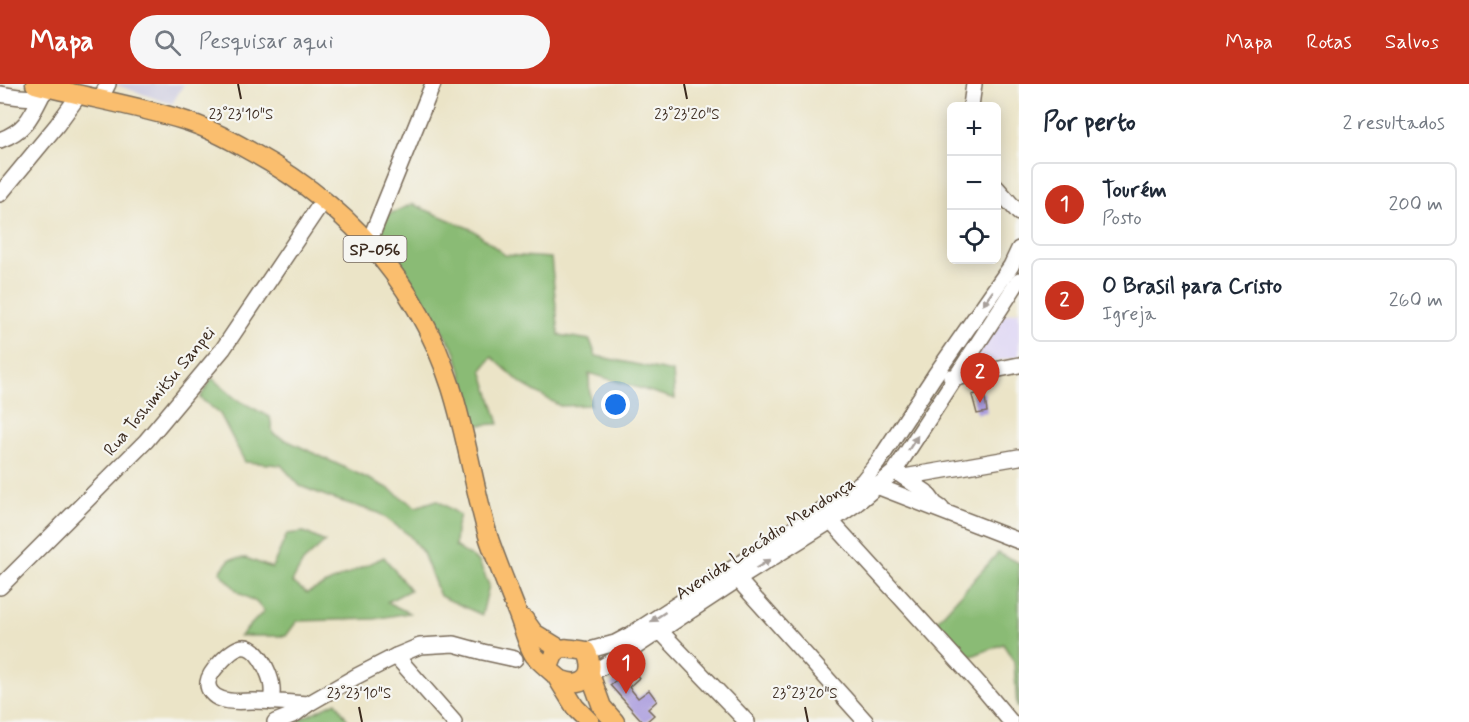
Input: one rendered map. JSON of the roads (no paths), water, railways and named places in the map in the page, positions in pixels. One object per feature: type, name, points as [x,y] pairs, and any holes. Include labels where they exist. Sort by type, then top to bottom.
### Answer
[{"type":"main road","name":"SP-056","points":[[45,88],[79,95],[104,91],[216,134],[273,164],[324,199],[369,242],[413,301],[441,361],[451,388],[489,538],[534,655],[552,672],[575,707],[590,722]]},
{"type":"main road","points":[[514,605],[534,633],[560,648],[586,651],[592,666],[590,674],[585,679],[579,682],[560,679],[552,672],[553,656],[560,648]]},
{"type":"main road","points":[[590,674],[602,707],[615,722]]},
{"type":"street","points":[[369,242],[433,84]]},
{"type":"street","points":[[972,102],[974,84]]},
{"type":"street","points":[[0,94],[28,98],[45,88]]},
{"type":"street","points":[[0,140],[23,128],[45,88]]},
{"type":"street","points":[[0,194],[79,95]]},
{"type":"street","points":[[1001,193],[1019,213]]},
{"type":"street","name":"Rua Toshimitsu Sanpei","points":[[0,587],[146,441],[223,349],[324,199]]},
{"type":"street","name":"Avenida Leocádio Mendonça","points":[[586,651],[615,643],[630,635],[831,521],[857,503],[870,483],[878,462],[935,375],[1015,267],[1019,249]]},
{"type":"street","name":"Avenida Leocádio Mendonça","points":[[590,674],[660,631],[823,510],[870,483],[899,474],[956,378],[1019,280]]},
{"type":"street","points":[[935,375],[956,378],[1019,365]]},
{"type":"street","points":[[899,474],[948,470],[1019,457]]},
{"type":"street","points":[[878,462],[926,492],[935,504],[951,514]]},
{"type":"street","points":[[926,492],[929,484],[948,470]]},
{"type":"street","points":[[870,483],[1019,541]]},
{"type":"street","points":[[831,521],[1011,722]]},
{"type":"street","points":[[733,575],[866,722]]},
{"type":"street","points":[[660,631],[747,722]]},
{"type":"street","points":[[275,722],[295,714],[355,677],[420,646],[454,644],[515,659],[552,672]]},
{"type":"street","points":[[271,702],[270,676],[252,650],[245,646],[239,647],[227,656],[213,671],[208,682],[213,694],[230,701],[308,704]]},
{"type":"street","points":[[515,659],[560,648]]},
{"type":"street","points":[[396,656],[453,722]]},
{"type":"place","name":"O Brasil para Cristo","points":[[980,403]]},
{"type":"place","name":"Tourém","points":[[626,694]]}]
